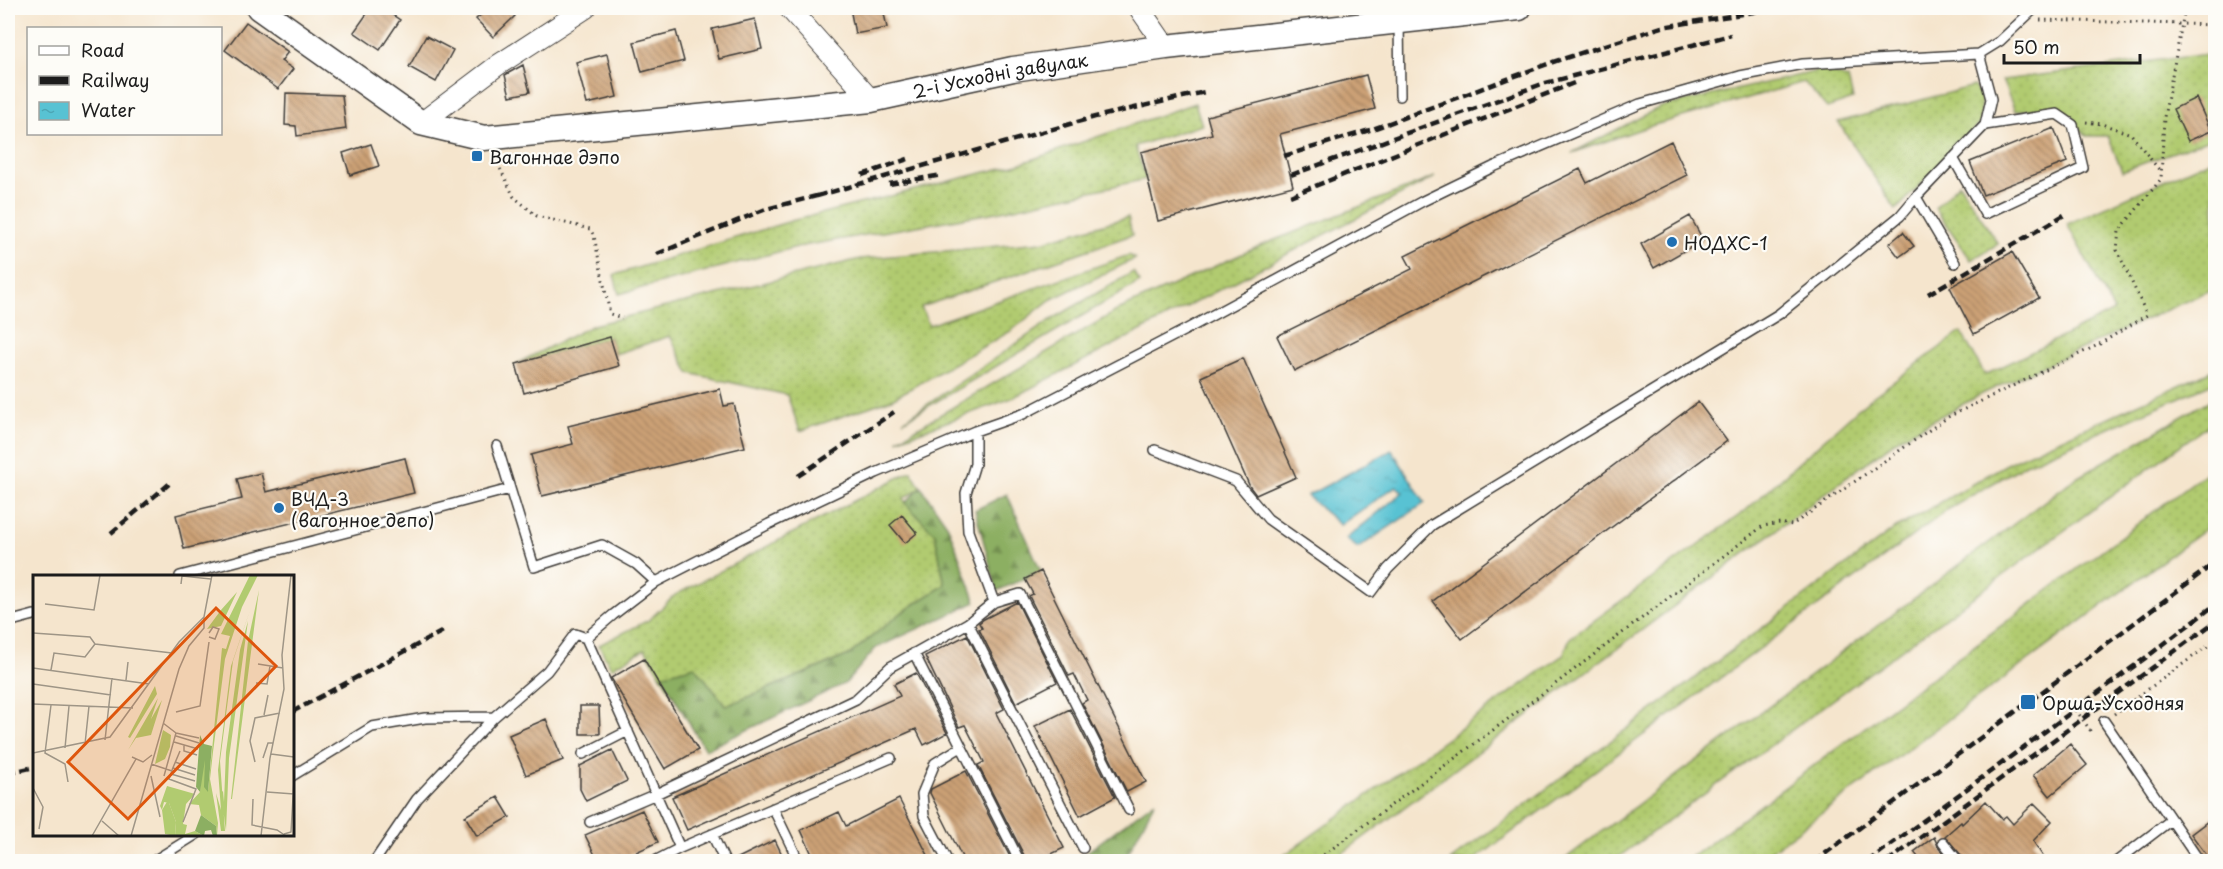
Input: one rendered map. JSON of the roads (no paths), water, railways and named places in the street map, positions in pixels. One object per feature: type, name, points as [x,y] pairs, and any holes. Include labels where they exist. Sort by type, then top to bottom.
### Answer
[{"type":"street","points":[[259,8],[422,123],[498,65],[586,8]]},
{"type":"street","points":[[789,8],[871,100]]},
{"type":"street","points":[[1139,8],[1166,47]]},
{"type":"street","name":"2-і Усходні завулак","points":[[422,123],[484,138],[871,100],[1013,69],[1166,47],[1519,8]]},
{"type":"lane","points":[[586,638],[656,582],[866,478],[975,431],[1023,414],[1187,329],[1423,201],[1493,167],[1640,104],[1740,76],[1803,64],[1979,54],[2000,41],[2035,8]]},
{"type":"lane","points":[[1399,22],[1400,96]]},
{"type":"lane","points":[[1155,450],[1236,481],[1268,519],[1371,592],[1388,569],[1431,525],[1779,314],[1900,216],[1985,125],[1991,99],[1979,54]]},
{"type":"lane","points":[[1953,158],[1985,214],[2083,168],[2073,125],[2057,114],[1985,125]]},
{"type":"lane","points":[[1916,197],[1955,263]]},
{"type":"lane","points":[[975,431],[975,464],[966,493],[968,531],[994,602]]},
{"type":"lane","points":[[497,446],[534,567],[602,545],[636,564],[656,582]]},
{"type":"lane","points":[[184,575],[510,489]]},
{"type":"lane","points":[[590,822],[656,794],[856,699],[890,667],[968,623],[994,602],[1020,594],[1129,810]]},
{"type":"lane","points":[[8,622],[33,615]]},
{"type":"lane","points":[[968,623],[1083,848]]},
{"type":"lane","points":[[374,861],[417,799],[495,717],[547,672],[575,634],[586,638],[680,848]]},
{"type":"lane","points":[[914,653],[1020,861]]},
{"type":"lane","points":[[294,775],[372,727],[425,718],[495,717]]},
{"type":"lane","points":[[2104,721],[2200,861]]},
{"type":"lane","points":[[583,754],[628,731]]},
{"type":"lane","points":[[948,861],[924,816],[922,794],[934,763],[961,747]]},
{"type":"lane","points":[[655,861],[712,834],[891,758]]},
{"type":"lane","points":[[773,808],[799,861]]},
{"type":"lane","points":[[2116,861],[2171,820]]},
{"type":"lane","points":[[712,834],[725,861]]},
{"type":"lane","points":[[152,861],[194,836]]},
{"type":"lane","points":[[1943,842],[1959,861]]},
{"type":"water","points":[[1392,450],[1425,503],[1358,548],[1346,539],[1403,492],[1396,486],[1340,525],[1307,496]]},
{"type":"railway","points":[[1284,156],[1373,129],[1553,62],[1662,27],[1778,8]]},
{"type":"railway","points":[[1291,175],[1542,84],[1731,35]]},
{"type":"railway","points":[[1290,196],[1574,83]]},
{"type":"railway","points":[[817,196],[1095,117],[1205,92]]},
{"type":"railway","points":[[862,175],[908,159]]},
{"type":"railway","points":[[889,184],[942,175]]},
{"type":"railway","points":[[657,254],[766,209],[824,194]]},
{"type":"railway","points":[[1928,294],[2064,215]]},
{"type":"railway","points":[[798,476],[894,412]]},
{"type":"railway","points":[[111,533],[169,484]]},
{"type":"railway","points":[[1814,862],[2216,562]]},
{"type":"railway","points":[[1867,862],[2216,604]]},
{"type":"railway","points":[[1887,862],[2216,621]]},
{"type":"railway","points":[[294,711],[443,631]]},
{"type":"railway","points":[[8,773],[33,767]]},
{"type":"place","name":"Вагоннае дэпо","points":[[477,156]]},
{"type":"place","name":"НОДХС-1","points":[[1672,242]]},
{"type":"place","name":"ВЧД-3 (вагонное депо)","points":[[279,508]]},
{"type":"place","name":"Орша-Усходняя","points":[[2028,702]]}]
